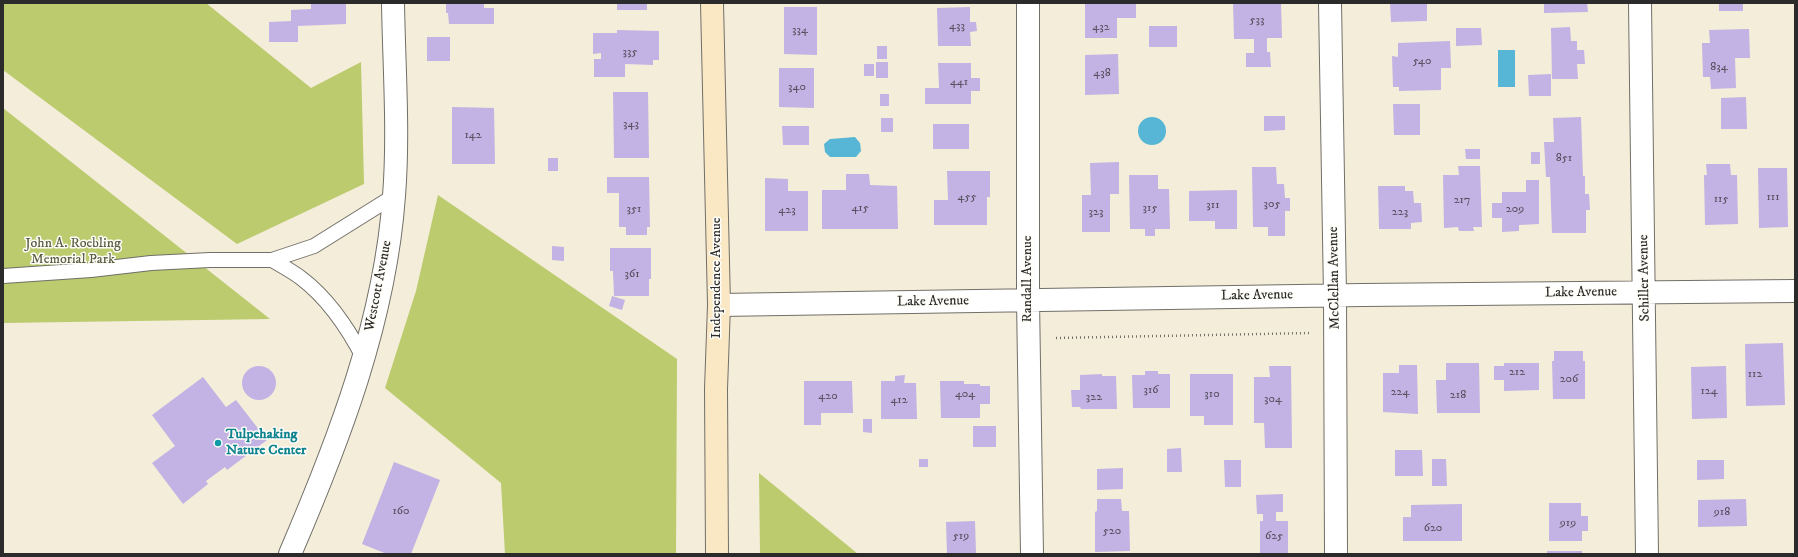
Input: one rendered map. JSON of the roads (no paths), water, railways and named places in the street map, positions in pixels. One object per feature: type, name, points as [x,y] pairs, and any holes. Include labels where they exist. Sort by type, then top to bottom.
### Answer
[{"type":"street","name":"Westcott Avenue","points":[[290,554],[341,424],[364,359],[379,298],[394,196],[395,140],[393,3]]},
{"type":"street","name":"Independence Avenue","points":[[712,3],[719,305],[716,389],[716,554]]},
{"type":"street","name":"Randall Avenue","points":[[1028,3],[1028,300],[1032,554]]},
{"type":"street","name":"McClellan Avenue","points":[[1330,3],[1335,295],[1336,554]]},
{"type":"street","name":"Schiller Avenue","points":[[1640,3],[1645,292],[1647,554]]},
{"type":"street","name":"Lake Avenue","points":[[719,305],[1335,295],[1795,291]]},
{"type":"lane","points":[[3,276],[91,270],[152,263],[272,260],[314,246],[394,196]]},
{"type":"lane","points":[[272,260],[301,278],[331,305],[350,332],[364,359]]},
{"type":"water","points":[[1498,50],[1515,50],[1515,87],[1498,87]]},
{"type":"water","points":[[1152,117],[1162,121],[1166,131],[1162,141],[1152,145],[1142,141],[1138,131],[1142,121]]},
{"type":"water","points":[[855,137],[860,143],[861,151],[856,157],[830,157],[825,152],[824,144],[830,139]]},
{"type":"place","name":"Tulpehaking Nature Center","points":[[218,443]]},
{"type":"park label","name":"John A. Roebling Memorial Park","points":[[73,252]]}]
